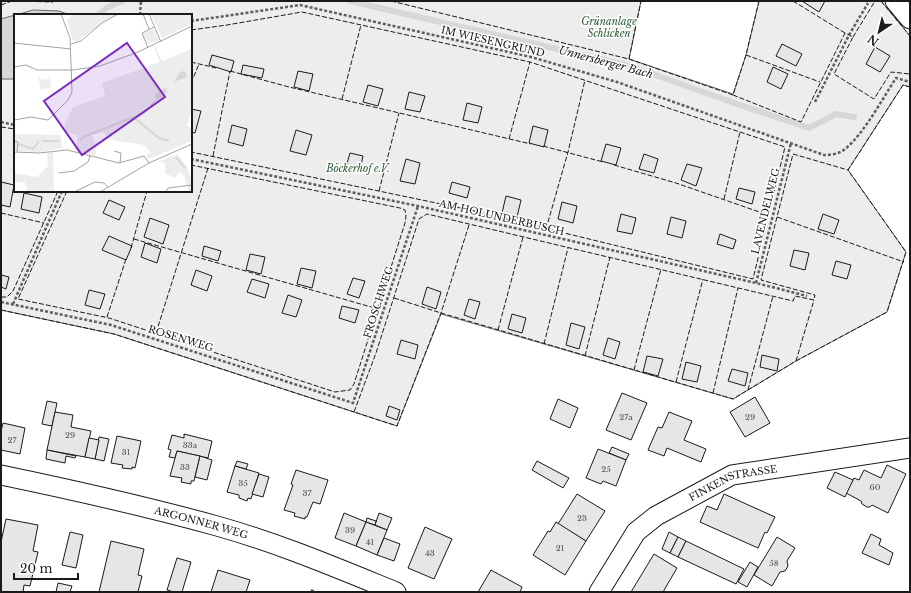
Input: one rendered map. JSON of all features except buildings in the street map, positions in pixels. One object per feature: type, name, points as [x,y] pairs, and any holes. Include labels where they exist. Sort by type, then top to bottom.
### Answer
[{"type":"street","points":[[896,1],[910,19]]},
{"type":"street","name":"FINKENSTRASSE","points":[[599,592],[636,532],[656,516],[732,475],[910,448]]},
{"type":"street","name":"ARGONNER WEG","points":[[1,475],[111,498],[218,526],[322,561],[396,592]]},
{"type":"path","points":[[140,14],[141,1]]},
{"type":"path","points":[[815,102],[849,35],[868,3]]},
{"type":"path","name":"IM WIESENGRUND","points":[[192,21],[300,5],[531,57],[617,82],[824,155],[831,155],[846,148],[863,129],[896,78],[910,82]]},
{"type":"path","points":[[1,122],[14,124]]},
{"type":"path","name":"LAVENDELWEG","points":[[756,283],[790,143]]},
{"type":"path","name":"AM HOLUNDERBUSCH","points":[[192,159],[418,206],[807,296]]},
{"type":"path","points":[[13,304],[62,192]]},
{"type":"path","name":"FROSCHWEG","points":[[353,403],[418,206]]},
{"type":"path","name":"ROSENWEG","points":[[1,302],[111,325],[353,403]]},
{"type":"path","points":[[311,590],[315,592]]},
{"type":"green space","name":"Böckerhof e.V.","points":[[1,1],[641,1],[629,59],[733,94],[746,55],[759,1],[881,1],[910,36],[910,87],[903,85],[848,170],[906,252],[887,312],[796,361],[733,399],[441,314],[397,426],[114,334],[1,310]]},
{"type":"shaded area","points":[[33,10],[59,11],[67,14],[19,14]]},
{"type":"shaded area","points":[[14,15],[14,79],[1,79],[1,19]]},
{"type":"waterway","name":"Unnersberger Bach","points":[[99,14],[108,7],[122,1]]},
{"type":"waterway","name":"Unnersberger Bach","points":[[350,1],[630,66],[809,128],[836,114],[854,117]]},
{"type":"fence","points":[[1,5],[12,1]]},
{"type":"fence","points":[[16,1],[54,1]]},
{"type":"fence","points":[[391,1],[629,59],[733,95],[746,55],[759,1]]},
{"type":"fence","points":[[629,59],[641,1]]},
{"type":"fence","points":[[793,1],[845,33]]},
{"type":"fence","points":[[853,37],[875,1]]},
{"type":"fence","points":[[881,1],[910,36]]},
{"type":"fence","points":[[192,30],[302,12],[530,62],[785,147],[753,279],[470,210],[192,152]]},
{"type":"fence","points":[[342,99],[361,25]]},
{"type":"fence","points":[[733,95],[801,122],[845,33],[853,37],[834,74],[874,99],[891,72],[910,74]]},
{"type":"fence","points":[[746,55],[820,82]]},
{"type":"fence","points":[[192,62],[216,68]]},
{"type":"fence","points":[[509,139],[530,62]]},
{"type":"fence","points":[[192,81],[199,64]]},
{"type":"fence","points":[[230,71],[289,87],[531,144]]},
{"type":"fence","points":[[213,156],[230,71]]},
{"type":"fence","points":[[546,229],[568,152],[585,80]]},
{"type":"fence","points":[[394,298],[733,399],[796,361],[887,312],[906,252],[848,170],[903,85],[910,87]]},
{"type":"fence","points":[[379,191],[399,113]]},
{"type":"fence","points":[[1,127],[14,129]]},
{"type":"fence","points":[[724,199],[740,132]]},
{"type":"fence","points":[[543,146],[603,162]]},
{"type":"fence","points":[[469,225],[441,313],[397,426],[354,412],[376,353],[419,219],[427,214],[793,301],[795,296],[814,300],[815,295],[761,280],[793,154],[848,170]]},
{"type":"fence","points":[[67,192],[18,299],[109,318],[335,392],[350,390],[354,384],[405,223],[405,210],[192,165]]},
{"type":"fence","points":[[614,165],[676,183],[768,215]]},
{"type":"fence","points":[[156,333],[208,168]]},
{"type":"fence","points":[[1,297],[7,297],[13,291],[58,192]]},
{"type":"fence","points":[[131,248],[147,192]]},
{"type":"fence","points":[[1,213],[44,223]]},
{"type":"fence","points":[[777,217],[904,262]]},
{"type":"fence","points":[[498,330],[523,237]]},
{"type":"fence","points":[[134,239],[378,309]]},
{"type":"fence","points":[[544,344],[568,248]]},
{"type":"fence","points":[[585,356],[610,257]]},
{"type":"fence","points":[[107,317],[126,259]]},
{"type":"fence","points":[[634,370],[661,269]]},
{"type":"fence","points":[[676,382],[703,279]]},
{"type":"fence","points":[[713,393],[738,288]]},
{"type":"fence","points":[[748,390],[773,296]]},
{"type":"fence","points":[[796,361],[814,300]]},
{"type":"fence","points":[[1,310],[114,334],[354,412]]},
{"type":"park label","name":"Grünanlage Schlicken","points":[[609,26]]}]
